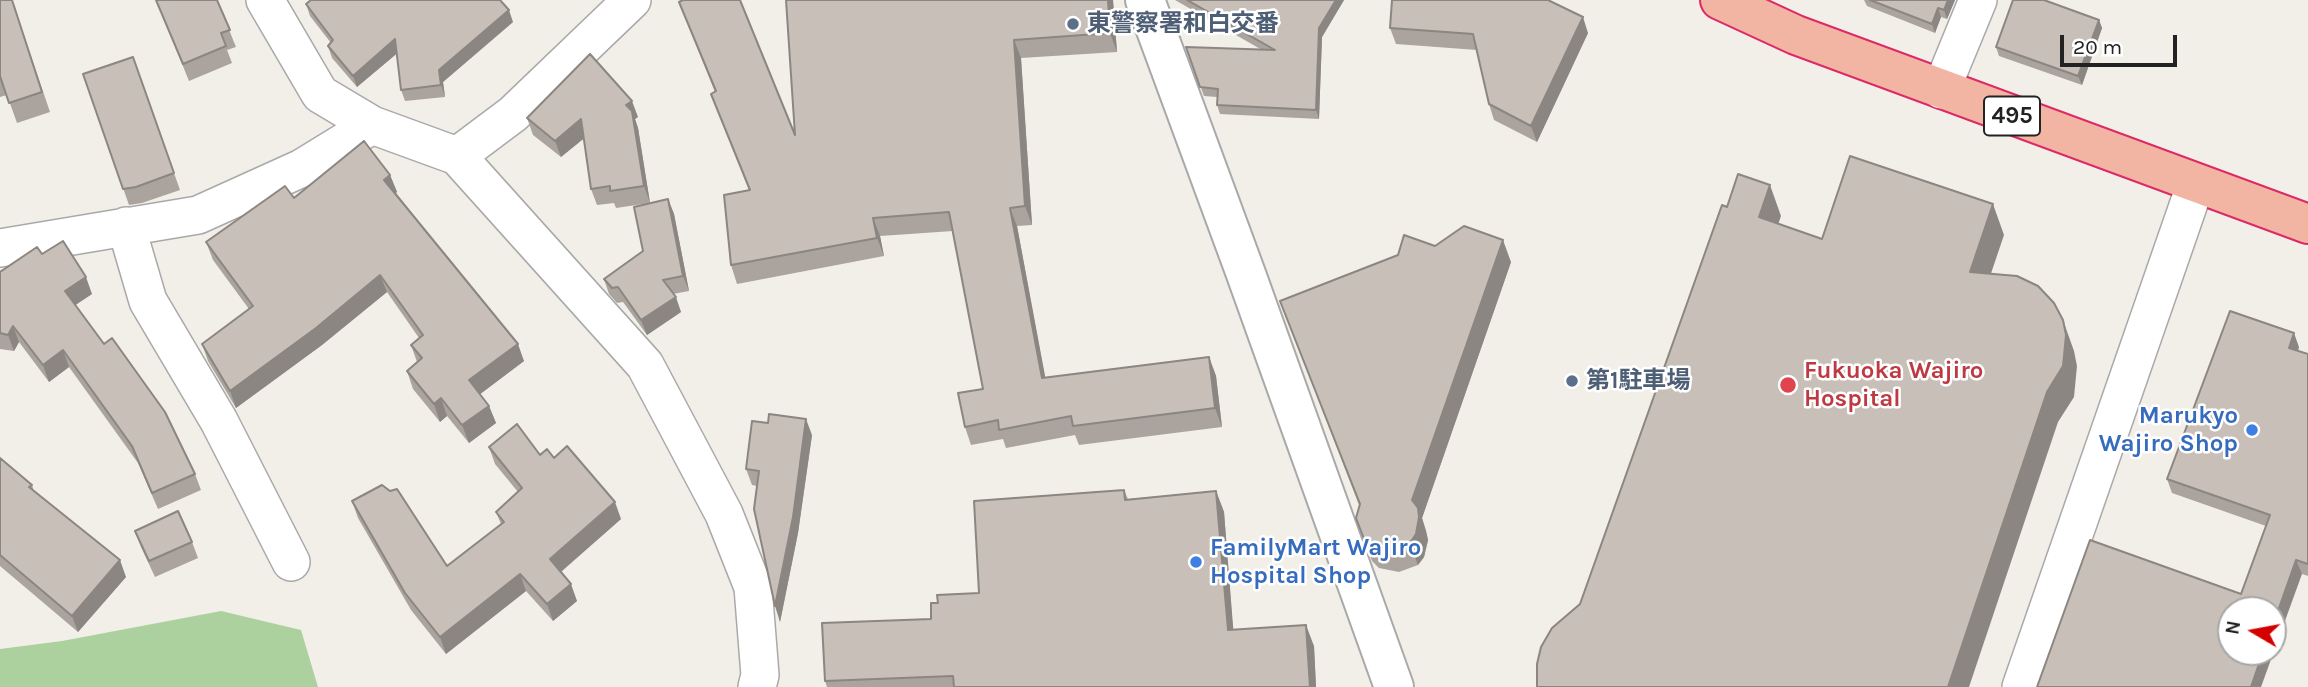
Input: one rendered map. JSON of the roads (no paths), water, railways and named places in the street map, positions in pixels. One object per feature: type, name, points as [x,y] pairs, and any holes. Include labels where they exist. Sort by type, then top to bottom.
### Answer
[{"type":"highway","name":"495","points":[[1720,0],[1796,35],[1941,90],[2308,223]]},
{"type":"street","points":[[265,0],[320,94],[372,125],[457,156],[645,365],[724,514],[753,587],[760,676],[757,687]]},
{"type":"street","points":[[457,156],[513,114],[632,0]]},
{"type":"street","points":[[1145,0],[1394,687]]},
{"type":"street","points":[[1941,90],[1978,0]]},
{"type":"street","points":[[0,247],[198,215],[302,167],[372,125]]},
{"type":"street","points":[[2021,687],[2196,183]]},
{"type":"street","points":[[126,226],[148,301],[219,421],[291,562]]},
{"type":"place","name":"東警察署和白交番","points":[[1073,24]]},
{"type":"place","name":"第1駐車場","points":[[1572,381]]},
{"type":"place","name":"Fukuoka Wajiro Hospital","points":[[1788,385]]},
{"type":"place","name":"Marukyo Wajiro Shop","points":[[2252,430]]},
{"type":"place","name":"FamilyMart Wajiro Hospital Shop","points":[[1196,562]]}]
